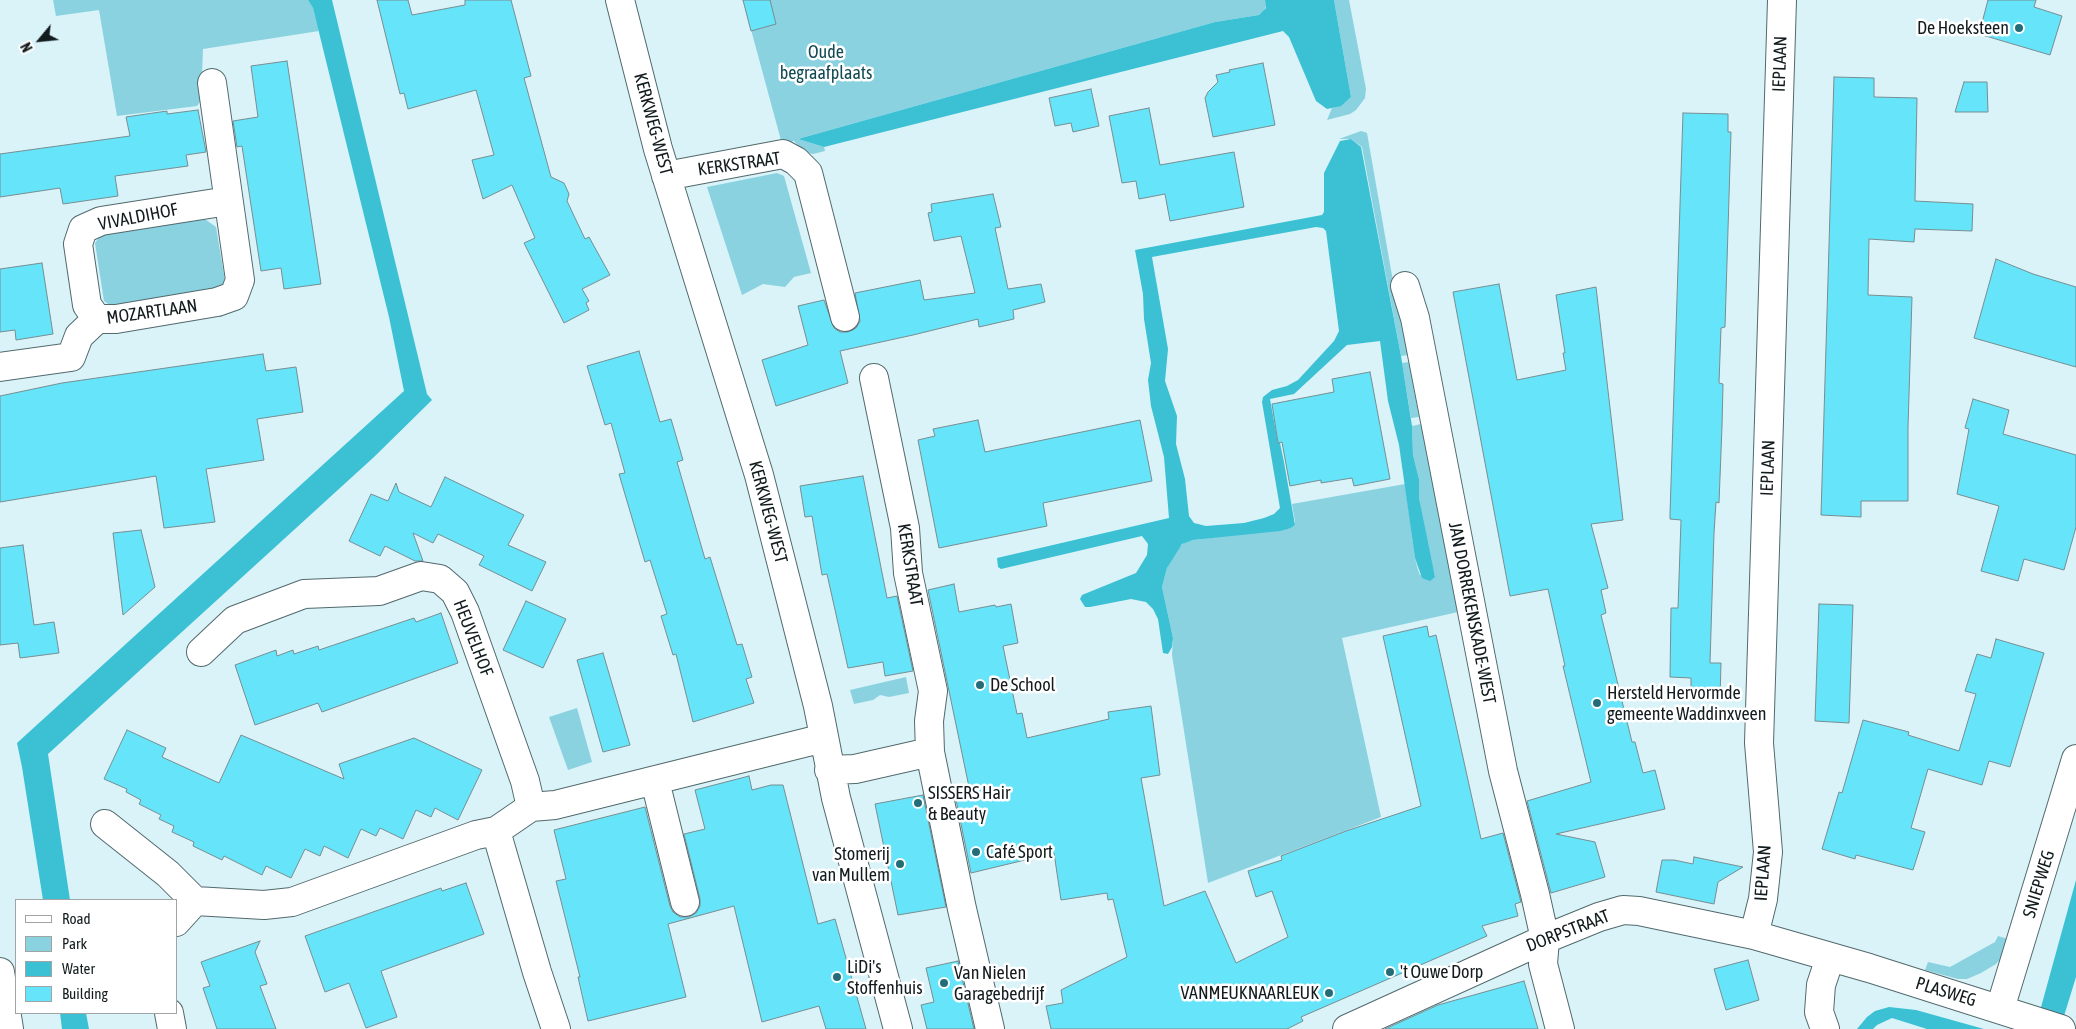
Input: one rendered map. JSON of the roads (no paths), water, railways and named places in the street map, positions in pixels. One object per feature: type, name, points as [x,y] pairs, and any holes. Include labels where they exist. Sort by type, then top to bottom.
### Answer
[{"type":"street","name":"KERKWEG-WEST","points":[[620,0],[658,149],[759,475],[818,706],[829,770],[898,1029]]},
{"type":"street","name":"IEPLAAN","points":[[1754,935],[1763,899],[1768,852],[1759,744],[1782,10]]},
{"type":"street","points":[[212,83],[228,201]]},
{"type":"street","name":"KERKSTRAAT","points":[[666,176],[783,154],[796,160],[808,173],[845,316]]},
{"type":"street","name":"MOZARTLAAN","points":[[0,367],[71,357],[79,336],[97,319],[116,319],[216,302],[234,296],[240,280],[228,201]]},
{"type":"street","name":"VIVALDIHOF","points":[[97,319],[88,305],[78,244],[83,229],[101,221],[228,201]]},
{"type":"street","name":"JAN DORREKENSKADE-WEST","points":[[1406,286],[1416,318],[1503,771],[1545,939],[1543,964],[1560,1029]]},
{"type":"street","name":"KERKSTRAAT","points":[[874,378],[905,528],[908,572],[934,691],[929,721],[930,752],[962,909],[990,1029]]},
{"type":"street","name":"HEUVELHOF","points":[[201,652],[235,620],[304,594],[379,591],[421,576],[440,579],[455,592],[465,612],[519,764],[531,807]]},
{"type":"street","points":[[105,824],[168,874],[195,901],[257,905],[292,902],[476,835],[496,831],[531,807],[556,805],[824,738]]},
{"type":"street","points":[[829,770],[855,769],[930,752]]},
{"type":"street","name":"SNIEPWEG","points":[[2000,1008],[2076,759]]},
{"type":"street","points":[[655,781],[685,902]]},
{"type":"street","points":[[496,831],[535,965],[556,1029]]},
{"type":"street","points":[[178,920],[195,901]]},
{"type":"street","name":"DORPSTRAAT","points":[[1347,1029],[1545,939],[1599,917],[1623,910],[1639,911],[1754,935],[1830,958]]},
{"type":"street","points":[[1825,1029],[1819,1012],[1820,986],[1830,958]]},
{"type":"street","name":"PLASWEG","points":[[1830,958],[2000,1008],[2061,1029]]},
{"type":"street","points":[[0,972],[9,1029]]},
{"type":"street","points":[[169,1014],[172,1029]]},
{"type":"water","points":[[308,0],[332,0],[427,394],[432,400],[374,457],[48,754],[70,899],[43,899],[17,743],[404,391],[389,317],[313,8]]},
{"type":"water","points":[[1265,0],[1334,0],[1351,97],[1341,106],[1327,109],[1316,101],[1289,37],[1283,31],[824,147],[798,139],[1215,22],[1259,15],[1266,8]]},
{"type":"water","points":[[1351,139],[1361,147],[1401,356],[1412,426],[1413,455],[1419,479],[1419,498],[1435,577],[1430,581],[1422,578],[1415,558],[1399,445],[1388,401],[1380,341],[1347,345],[1294,394],[1270,399],[1295,525],[1280,531],[1193,540],[1182,544],[1167,568],[1162,587],[1173,638],[1172,647],[1168,654],[1163,653],[1158,619],[1153,609],[1146,602],[1131,599],[1085,607],[1080,599],[1082,595],[1136,573],[1147,555],[1148,544],[1142,536],[1001,569],[998,567],[997,558],[1169,518],[1164,457],[1151,406],[1148,380],[1151,363],[1144,319],[1143,294],[1135,250],[1322,215],[1324,212],[1324,173],[1340,141]],"holes":[[[1316,227],[1323,228],[1326,231],[1339,331],[1334,341],[1298,380],[1287,386],[1272,390],[1263,397],[1262,402],[1280,508],[1274,514],[1244,523],[1206,526],[1194,523],[1189,516],[1185,479],[1176,444],[1177,416],[1165,381],[1168,349],[1152,257]]]},
{"type":"water","points":[[2076,880],[2076,977],[2060,1029],[2035,1029]]},
{"type":"water","points":[[1889,1007],[1916,1010],[1984,1029],[1927,1029],[1892,1018],[1873,1029],[1857,1029],[1875,1011]]},
{"type":"water","points":[[60,1014],[86,1014],[89,1029],[62,1029]]},
{"type":"place","name":"De Hoeksteen","points":[[2019,28]]},
{"type":"place","name":"De School","points":[[980,685]]},
{"type":"place","name":"Hersteld Hervormde gemeente Waddinxveen","points":[[1597,703]]},
{"type":"place","name":"SISSERS Hair & Beauty","points":[[918,803]]},
{"type":"place","name":"Café Sport","points":[[976,852]]},
{"type":"place","name":"Stomerij van Mullem","points":[[900,864]]},
{"type":"place","name":"'t Ouwe Dorp","points":[[1390,972]]},
{"type":"place","name":"LiDi's Stoffenhuis","points":[[837,977]]},
{"type":"place","name":"Van Nielen Garagebedrijf","points":[[944,983]]},
{"type":"place","name":"VANMEUKNAARLEUK","points":[[1329,993]]},
{"type":"park label","name":"Oude begraafplaats","points":[[826,62]]}]
